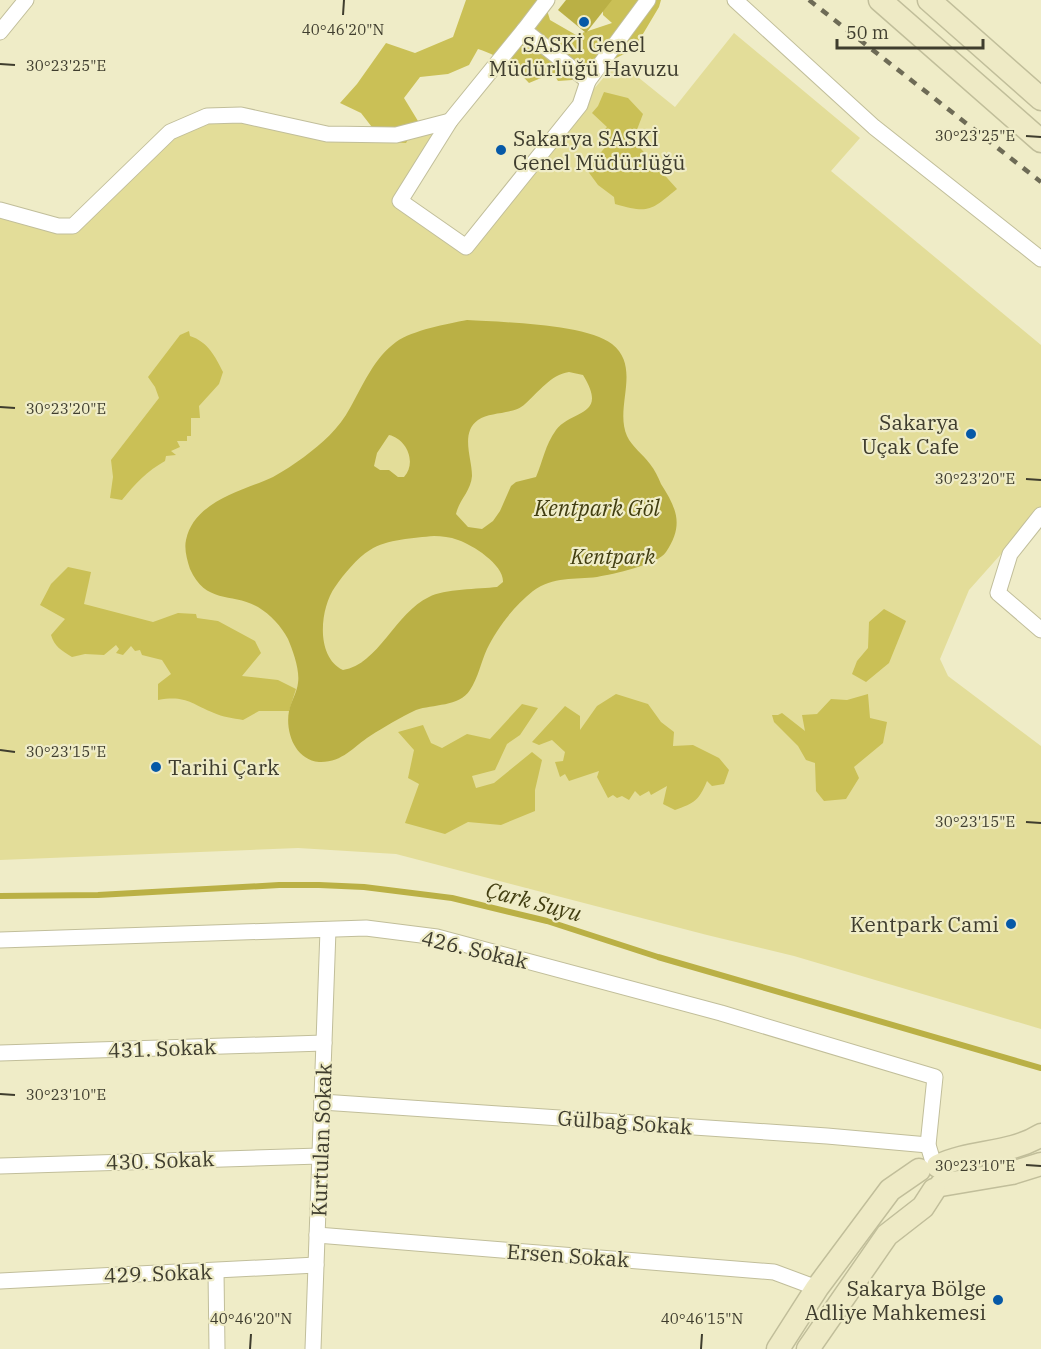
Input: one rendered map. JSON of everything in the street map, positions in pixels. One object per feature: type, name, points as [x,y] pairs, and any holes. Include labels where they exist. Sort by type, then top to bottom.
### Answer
[{"type":"main road","points":[[880,0],[1041,141]]},
{"type":"main road","points":[[929,0],[1041,99]]},
{"type":"main road","points":[[778,1349],[817,1288],[890,1190],[954,1158],[1018,1146],[1041,1134]]},
{"type":"main road","points":[[932,1170],[1012,1173],[1041,1164]]},
{"type":"main road","points":[[808,1349],[887,1235],[923,1207],[932,1170]]},
{"type":"street","points":[[0,32],[26,0]]},
{"type":"street","points":[[547,0],[450,121],[400,201],[466,247],[580,105],[588,81],[648,0]]},
{"type":"street","points":[[735,0],[874,127],[1041,260]]},
{"type":"street","points":[[524,30],[588,81]]},
{"type":"street","points":[[0,210],[58,226],[73,225],[170,132],[207,116],[241,115],[327,134],[396,135],[450,121]]},
{"type":"street","points":[[1041,515],[1010,554],[998,593],[1041,630]]},
{"type":"street","name":"426. Sokak","points":[[0,940],[366,928],[437,937],[721,1013],[935,1077],[932,1170]]},
{"type":"street","name":"Kurtulan Sokak","points":[[313,1349],[328,930]]},
{"type":"street","name":"431. Sokak","points":[[0,1053],[324,1043]]},
{"type":"street","name":"Gülbağ Sokak","points":[[322,1102],[827,1136],[932,1170]]},
{"type":"street","name":"430. Sokak","points":[[0,1166],[320,1155]]},
{"type":"street","name":"Ersen Sokak","points":[[317,1235],[774,1272],[817,1288]]},
{"type":"street","name":"429. Sokak","points":[[0,1281],[316,1265]]},
{"type":"street","points":[[216,1271],[217,1349]]},
{"type":"green space","name":"Kentpark","points":[[734,33],[860,138],[831,171],[1041,345],[1041,509],[969,590],[940,659],[948,676],[1041,746],[1041,1029],[794,956],[396,854],[298,848],[0,860],[0,218],[58,226],[73,225],[170,132],[207,116],[327,134],[450,121],[400,201],[466,247],[618,61],[675,107]]},
{"type":"shaded area","points":[[466,0],[544,0],[550,20],[576,35],[612,23],[603,15],[603,0],[661,0],[634,49],[572,80],[558,81],[553,73],[529,83],[506,62],[478,49],[469,65],[448,74],[420,77],[404,98],[418,121],[406,143],[387,142],[361,113],[340,103],[357,84],[386,43],[415,53],[453,37]]},
{"type":"shaded area","points":[[604,92],[628,98],[643,114],[633,140],[677,189],[655,206],[636,209],[615,204],[614,197],[598,185],[587,170],[606,146],[598,138],[607,127],[592,113]]},
{"type":"shaded area","points":[[189,331],[190,336],[202,342],[217,360],[223,372],[219,384],[199,406],[200,418],[191,418],[191,436],[187,436],[187,441],[177,441],[180,447],[171,451],[176,455],[166,456],[165,461],[142,478],[122,500],[110,498],[113,477],[111,460],[159,398],[148,377],[180,335]]},
{"type":"shaded area","points":[[68,567],[91,572],[84,604],[153,622],[178,613],[196,614],[197,618],[218,621],[255,641],[261,653],[242,676],[278,680],[296,689],[289,711],[259,711],[243,720],[220,716],[181,699],[158,700],[158,684],[171,674],[162,660],[142,655],[140,650],[135,651],[131,646],[123,655],[116,653],[119,649],[116,645],[104,655],[85,654],[72,657],[65,653],[56,645],[51,635],[65,619],[40,605],[51,584]]},
{"type":"shaded area","points":[[884,609],[906,621],[889,663],[866,682],[852,674],[857,661],[868,648],[869,622]]},
{"type":"shaded area","points":[[616,694],[648,704],[661,722],[674,732],[673,746],[693,745],[719,758],[729,770],[724,784],[712,786],[707,781],[696,800],[675,810],[663,804],[667,786],[651,795],[649,791],[640,796],[635,791],[629,800],[613,795],[608,798],[597,777],[599,771],[569,781],[565,774],[560,777],[555,762],[563,761],[565,752],[552,740],[539,745],[532,742],[565,706],[580,716],[580,730],[597,706]]},
{"type":"shaded area","points":[[868,694],[870,718],[887,722],[883,743],[854,767],[859,778],[846,799],[824,801],[816,791],[815,763],[806,760],[798,746],[774,722],[772,715],[782,713],[805,731],[802,715],[817,714],[831,699],[847,700]]},
{"type":"shaded area","points":[[522,704],[538,708],[520,735],[507,744],[495,770],[472,776],[476,788],[494,783],[532,752],[542,760],[535,790],[535,811],[501,825],[468,822],[445,834],[405,823],[419,784],[408,778],[414,750],[398,732],[423,725],[431,743],[442,748],[467,734],[490,739]]},
{"type":"water","name":"SASKİ Genel Müdürlüğü Havuzu","points":[[566,0],[612,0],[586,33],[558,10]]},
{"type":"water","name":"Kentpark Göl","points":[[467,320],[564,328],[600,337],[612,344],[621,354],[627,376],[623,413],[627,436],[647,460],[671,501],[677,525],[675,534],[661,557],[644,565],[597,577],[556,581],[541,586],[520,603],[501,625],[487,649],[473,685],[465,695],[453,702],[416,710],[334,760],[319,762],[311,760],[298,751],[290,736],[289,711],[298,683],[298,672],[288,639],[275,621],[258,607],[220,596],[204,588],[190,569],[186,540],[191,527],[209,507],[221,499],[277,475],[324,441],[346,416],[364,381],[388,348],[403,338],[421,331]],"holes":[[[569,372],[583,375],[590,389],[592,398],[590,405],[556,430],[536,477],[516,482],[511,486],[493,521],[482,529],[468,527],[456,514],[472,476],[468,439],[473,425],[483,417],[515,410],[525,404],[550,380]],[[389,435],[401,441],[410,459],[410,465],[404,477],[398,477],[389,470],[380,470],[374,466],[377,453]],[[449,537],[472,546],[499,569],[503,582],[497,587],[452,591],[429,597],[417,604],[367,659],[343,670],[334,664],[324,644],[324,619],[330,596],[360,557],[377,546],[409,538]]]},
{"type":"waterway","name":"Çark Suyu","points":[[0,896],[98,895],[279,885],[319,885],[364,887],[452,898],[547,921],[658,957],[1041,1068]]},
{"type":"railway","points":[[809,0],[1041,182]]},
{"type":"place","name":"SASKİ Genel Müdürlüğü Havuzu","points":[[584,22]]},
{"type":"place","name":"Sakarya SASKİ Genel Müdürlüğü","points":[[501,150]]},
{"type":"place","name":"Sakarya Uçak Cafe","points":[[971,434]]},
{"type":"place","name":"Tarihi Çark","points":[[156,767]]},
{"type":"place","name":"Kentpark Cami","points":[[1011,924]]},
{"type":"place","name":"Sakarya Bölge Adliye Mahkemesi","points":[[998,1300]]}]
